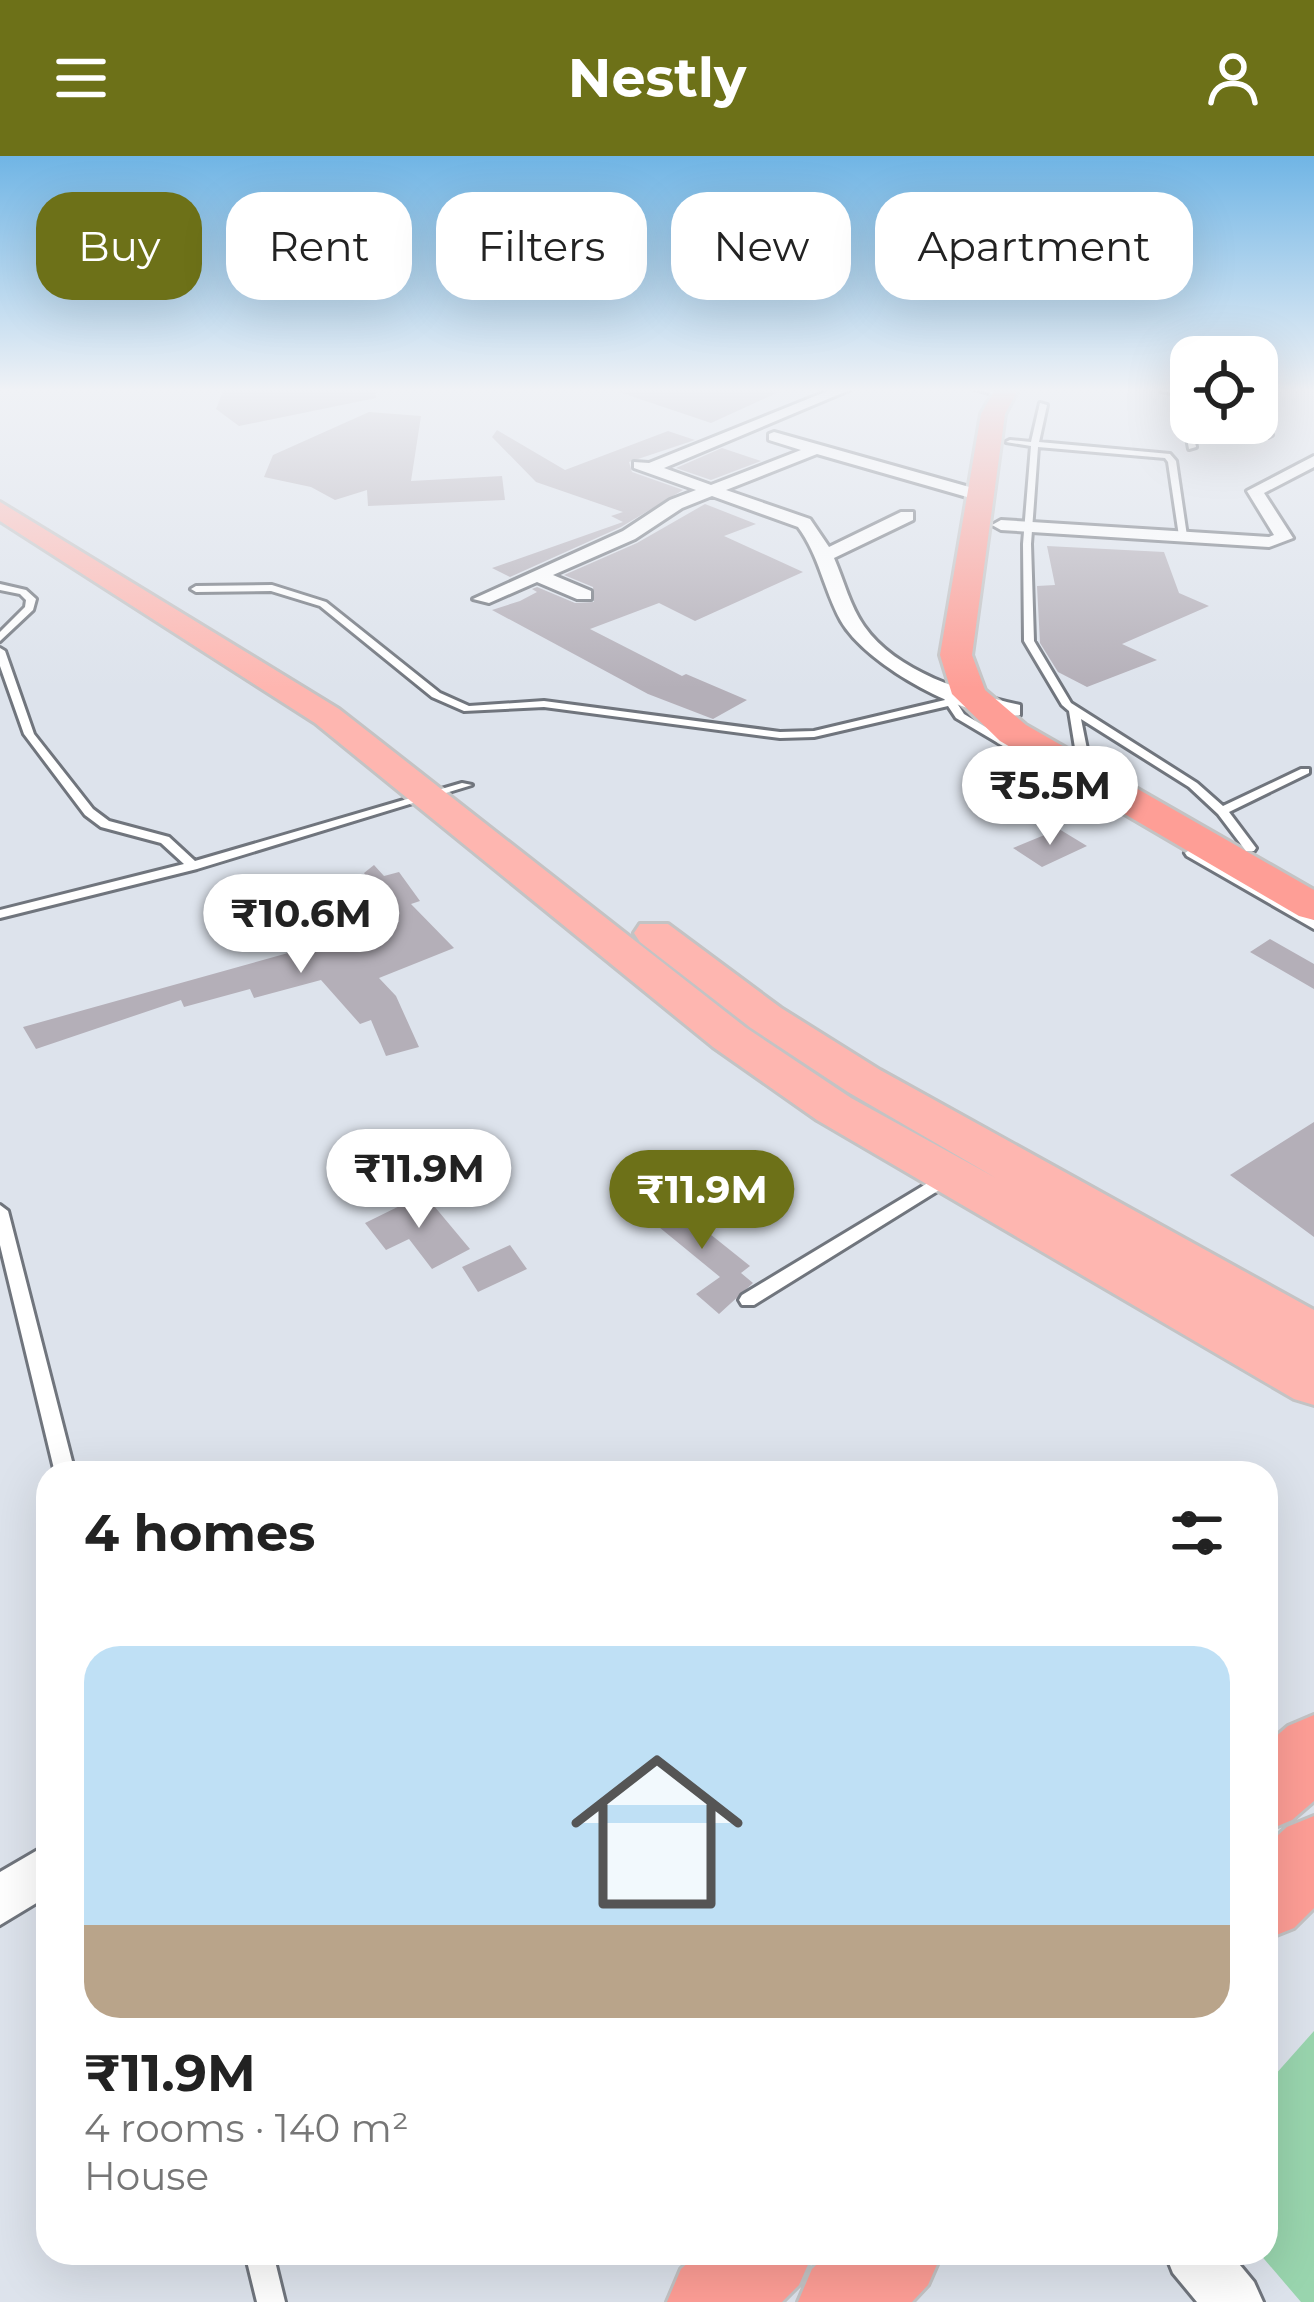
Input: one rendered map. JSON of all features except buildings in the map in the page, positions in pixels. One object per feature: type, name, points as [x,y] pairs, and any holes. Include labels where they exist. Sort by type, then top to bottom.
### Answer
[{"type":"highway","points":[[982,488],[956,655],[971,700],[1013,733],[1314,907]]},
{"type":"highway","points":[[971,700],[988,674],[1018,488]]},
{"type":"highway","points":[[971,700],[1082,754],[1314,884]]},
{"type":"highway","points":[[1278,1784],[1314,1752]]},
{"type":"highway","points":[[1278,1888],[1314,1854]]},
{"type":"highway","points":[[714,2302],[754,2265]]},
{"type":"highway","points":[[844,2302],[883,2265]]},
{"type":"main road","points":[[2,488],[216,632],[328,716],[449,790],[805,1043],[882,1092],[1314,1336]]},
{"type":"main road","points":[[0,510],[216,632]]},
{"type":"main road","points":[[449,790],[729,1037],[835,1109],[1314,1382]]},
{"type":"street","points":[[712,488],[803,523],[826,555],[852,622],[869,643],[971,700]]},
{"type":"street","points":[[482,599],[629,535],[676,504],[712,488]]},
{"type":"street","points":[[953,488],[981,496]]},
{"type":"street","points":[[1015,526],[1292,540],[1255,491],[1261,488]]},
{"type":"street","points":[[826,555],[907,517]]},
{"type":"street","points":[[538,575],[584,595]]},
{"type":"street","points":[[0,1901],[36,1876]]},
{"type":"street","points":[[1203,2265],[1234,2302]]},
{"type":"lane","points":[[1176,488],[1183,536]]},
{"type":"lane","points":[[1015,526],[1029,640],[1074,710],[1082,754]]},
{"type":"lane","points":[[0,586],[31,599],[30,608],[0,638]]},
{"type":"lane","points":[[196,589],[272,588],[323,604],[436,695],[468,709],[544,704],[780,735],[814,734],[971,700]]},
{"type":"lane","points":[[0,651],[29,734],[89,812],[105,824],[165,840],[193,866]]},
{"type":"lane","points":[[971,700],[960,716],[1314,926]]},
{"type":"lane","points":[[1074,710],[1193,785],[1222,811],[1250,848]]},
{"type":"lane","points":[[1222,811],[1305,772]]},
{"type":"lane","points":[[0,914],[193,866],[449,790]]},
{"type":"lane","points":[[748,1300],[950,1175]]},
{"type":"lane","points":[[0,1211],[62,1461]]},
{"type":"lane","points":[[262,2265],[271,2302]]},
{"type":"green space","points":[[1314,2031],[1314,2302],[1301,2302],[1269,2265],[1278,2265],[1278,2072]]}]
